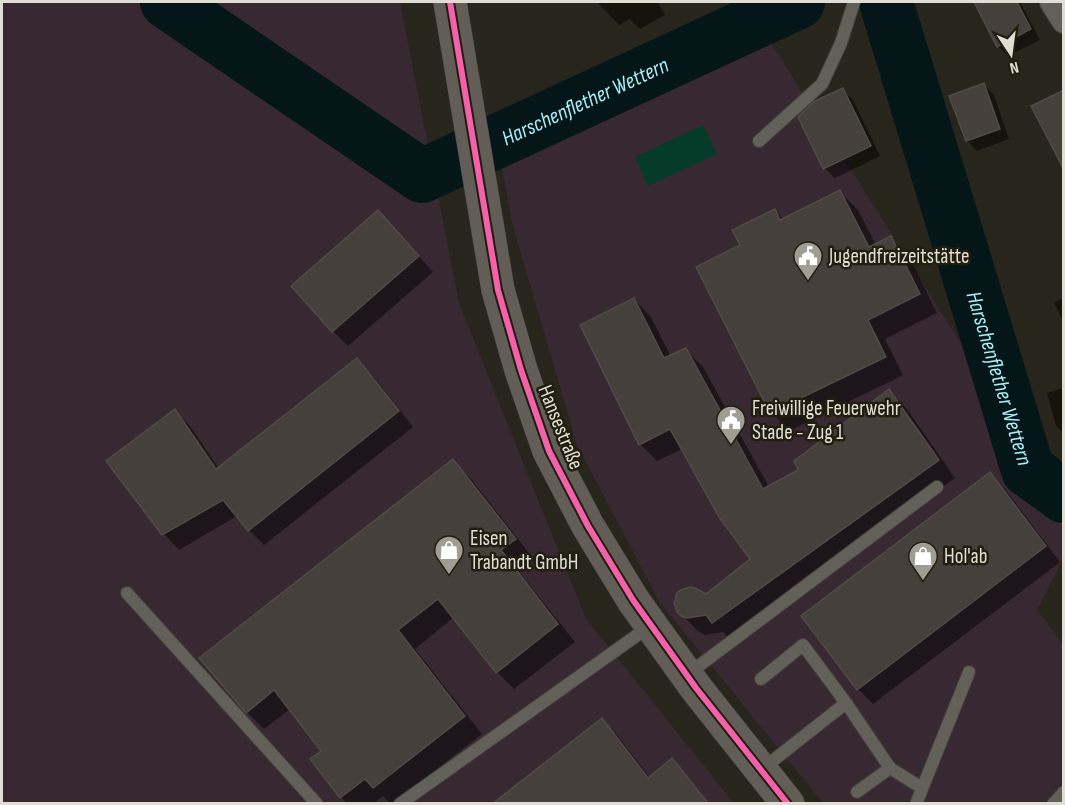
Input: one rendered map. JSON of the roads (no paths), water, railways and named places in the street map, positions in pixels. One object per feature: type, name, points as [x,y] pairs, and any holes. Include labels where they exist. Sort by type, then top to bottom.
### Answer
[{"type":"main road","name":"Hansestraße","points":[[450,2],[498,290],[520,370],[549,451],[588,526],[633,600],[788,804]]},
{"type":"street","points":[[1052,2],[1064,21]]},
{"type":"lane","points":[[759,141],[822,84],[841,43],[854,2]]},
{"type":"lane","points":[[687,674],[937,486]]},
{"type":"lane","points":[[127,593],[317,804]]},
{"type":"lane","points":[[400,804],[651,625]]},
{"type":"lane","points":[[761,679],[803,645],[890,768],[922,788]]},
{"type":"lane","points":[[916,804],[969,672]]},
{"type":"lane","points":[[761,770],[846,703]]},
{"type":"lane","points":[[857,792],[890,768]]},
{"type":"lane","points":[[1053,804],[1064,792]]},
{"type":"waterway","name":"Harschenflether Wettern","points":[[167,2],[422,176],[798,2]]},
{"type":"waterway","name":"Harschenflether Wettern","points":[[886,2],[1028,470],[1064,496]]},
{"type":"place","name":"Jugendfreizeitstätte","points":[[808,282]]},
{"type":"place","name":"Freiwillige Feuerwehr Stade - Zug 1","points":[[731,446]]},
{"type":"place","name":"Eisen Trabandt GmbH","points":[[449,576]]},
{"type":"place","name":"Hol'ab","points":[[923,582]]}]
